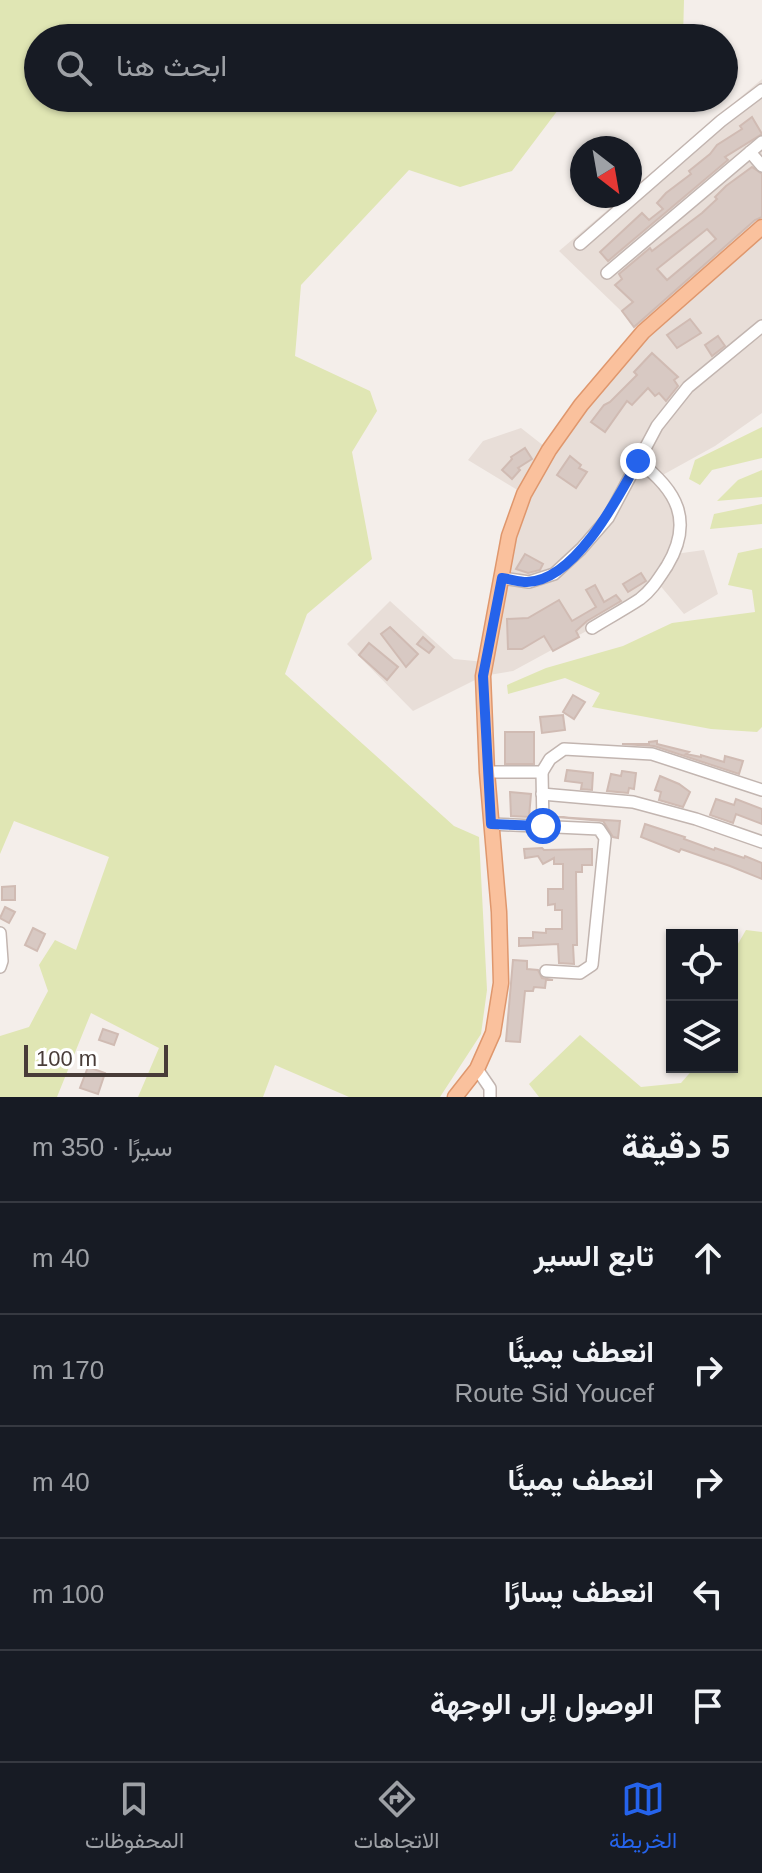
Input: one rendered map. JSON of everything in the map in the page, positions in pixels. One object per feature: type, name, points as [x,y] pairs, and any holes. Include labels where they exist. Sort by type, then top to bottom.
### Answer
[{"type":"main road","points":[[455,1097],[477,1069],[493,1033],[501,983],[483,676],[509,536],[524,494],[549,450],[581,405],[643,332],[762,227]]},
{"type":"street","points":[[738,108],[762,90]]},
{"type":"street","points":[[580,244],[733,112]]},
{"type":"street","points":[[607,273],[762,142]]},
{"type":"street","points":[[750,152],[762,166]]},
{"type":"street","points":[[502,578],[529,582],[554,574],[581,549],[608,518],[657,426],[688,387],[762,326]]},
{"type":"street","points":[[592,628],[641,598],[657,582],[674,554],[682,524],[672,496],[659,476],[638,461]]},
{"type":"street","points":[[543,826],[542,772],[550,759],[564,749],[652,754],[762,790]]},
{"type":"street","points":[[487,772],[542,772]]},
{"type":"street","points":[[542,794],[633,802],[696,819],[762,842]]},
{"type":"street","points":[[491,824],[599,829],[605,838],[592,965],[580,973],[546,971]]},
{"type":"street","points":[[0,933],[0,967]]},
{"type":"street","points":[[477,1069],[490,1088],[490,1097]]},
{"type":"shaded area","points":[[762,79],[762,413],[715,446],[659,477],[682,524],[675,554],[704,550],[718,594],[684,614],[658,583],[592,628],[513,671],[483,676],[413,711],[347,644],[390,601],[454,659],[485,662],[524,494],[468,460],[483,441],[521,428],[549,450],[643,332],[559,251],[610,208],[642,208],[642,181],[723,112],[738,112],[738,99]]},
{"type":"green space","points":[[0,0],[684,0],[683,24],[24,24],[24,112],[556,112],[512,171],[460,187],[409,170],[301,285],[295,356],[370,391],[377,411],[352,452],[372,559],[307,614],[285,674],[454,826],[479,837],[487,990],[481,1034],[440,1097],[349,1097],[275,1065],[263,1097],[138,1097],[159,1048],[91,1013],[57,1097],[0,1097],[0,1036],[29,1027],[48,991],[39,965],[55,940],[76,950],[109,857],[14,821],[0,854]]},
{"type":"green space","points":[[762,427],[762,458],[712,470],[700,485],[689,479],[695,460]]},
{"type":"green space","points":[[762,470],[762,497],[717,501],[738,480]]},
{"type":"green space","points":[[762,504],[762,524],[710,529],[714,514]]},
{"type":"green space","points":[[762,548],[762,727],[757,732],[711,729],[592,707],[600,693],[565,678],[508,694],[507,685],[546,668],[623,646],[672,623],[755,612],[752,590],[728,585],[738,553]]},
{"type":"green space","points":[[746,930],[762,932],[762,1097],[539,1097],[529,1084],[580,1035],[641,1087],[681,1083],[690,1073],[738,1073],[738,944]]},
{"type":"building","points":[[752,117],[762,134],[725,157],[728,160],[608,261],[600,252],[642,213],[649,220],[663,209],[657,203],[666,193]]},
{"type":"building","points":[[752,167],[762,174],[762,217],[634,327],[622,311],[633,302],[615,285],[622,279],[619,274],[650,248],[652,251],[702,213],[726,186]],"holes":[[[707,229],[716,239],[667,280],[657,269]]]},
{"type":"building","points":[[690,319],[701,333],[677,348],[667,335]]},
{"type":"building","points":[[718,336],[725,346],[712,356],[705,345]]},
{"type":"building","points":[[652,353],[678,377],[674,380],[678,386],[666,401],[648,388],[632,405],[627,401],[605,432],[591,422],[604,405],[637,375],[634,372]]},
{"type":"building","points":[[525,448],[532,459],[518,468],[520,470],[512,479],[502,470],[511,457]]},
{"type":"building","points":[[570,456],[581,465],[579,468],[587,472],[576,488],[557,475]]},
{"type":"building","points":[[525,554],[543,564],[540,570],[528,573],[516,569]]},
{"type":"building","points":[[641,573],[646,581],[628,592],[623,584]]},
{"type":"building","points":[[595,585],[604,602],[616,595],[621,601],[587,621],[576,631],[579,637],[553,651],[544,636],[522,649],[508,649],[507,619],[528,618],[559,600],[572,621],[596,607],[586,590]]},
{"type":"building","points":[[390,627],[418,654],[406,667],[381,634]]},
{"type":"building","points":[[423,637],[434,647],[429,653],[417,644]]},
{"type":"building","points":[[369,643],[398,667],[387,680],[359,655]]},
{"type":"building","points":[[573,695],[585,702],[574,719],[563,712]]},
{"type":"building","points":[[563,715],[565,730],[542,733],[540,717]]},
{"type":"building","points":[[505,732],[534,732],[534,764],[505,764]]},
{"type":"building","points":[[657,741],[657,744],[689,752],[686,754],[724,762],[725,756],[743,761],[739,774],[654,746],[622,744]]},
{"type":"building","points":[[567,770],[593,773],[592,790],[581,789],[582,783],[565,781]]},
{"type":"building","points":[[622,771],[636,773],[634,789],[629,788],[628,793],[607,791],[611,774],[621,776]]},
{"type":"building","points":[[660,776],[690,792],[683,807],[659,800],[661,792],[655,790]]},
{"type":"building","points":[[510,792],[531,794],[529,817],[511,816]]},
{"type":"building","points":[[716,799],[734,805],[736,799],[762,809],[762,824],[736,814],[733,823],[710,815]]},
{"type":"building","points":[[557,817],[620,821],[618,838],[613,837],[603,821]]},
{"type":"building","points":[[645,824],[714,850],[762,863],[762,879],[641,837]]},
{"type":"building","points":[[524,849],[592,849],[592,865],[582,865],[582,872],[576,872],[577,945],[573,945],[574,964],[559,963],[558,944],[519,946],[519,938],[533,938],[533,932],[562,929],[562,910],[555,910],[555,904],[548,905],[548,889],[563,889],[563,864],[554,864],[554,858],[543,864],[538,856],[525,858]]},
{"type":"building","points":[[15,886],[15,900],[2,900],[2,887]]},
{"type":"building","points":[[5,907],[15,912],[9,923],[0,918]]},
{"type":"building","points":[[33,928],[45,934],[37,951],[25,945]]},
{"type":"building","points":[[513,960],[527,961],[527,969],[538,970],[542,978],[553,980],[546,980],[545,988],[534,987],[533,991],[525,991],[520,1042],[506,1041]]},
{"type":"building","points":[[103,1029],[118,1034],[114,1045],[99,1040]]},
{"type":"building","points":[[88,1067],[105,1073],[98,1094],[80,1088]]},
{"type":"route","points":[[543,826],[491,824],[483,676],[502,578],[529,582],[554,574],[608,518],[638,461]]}]
